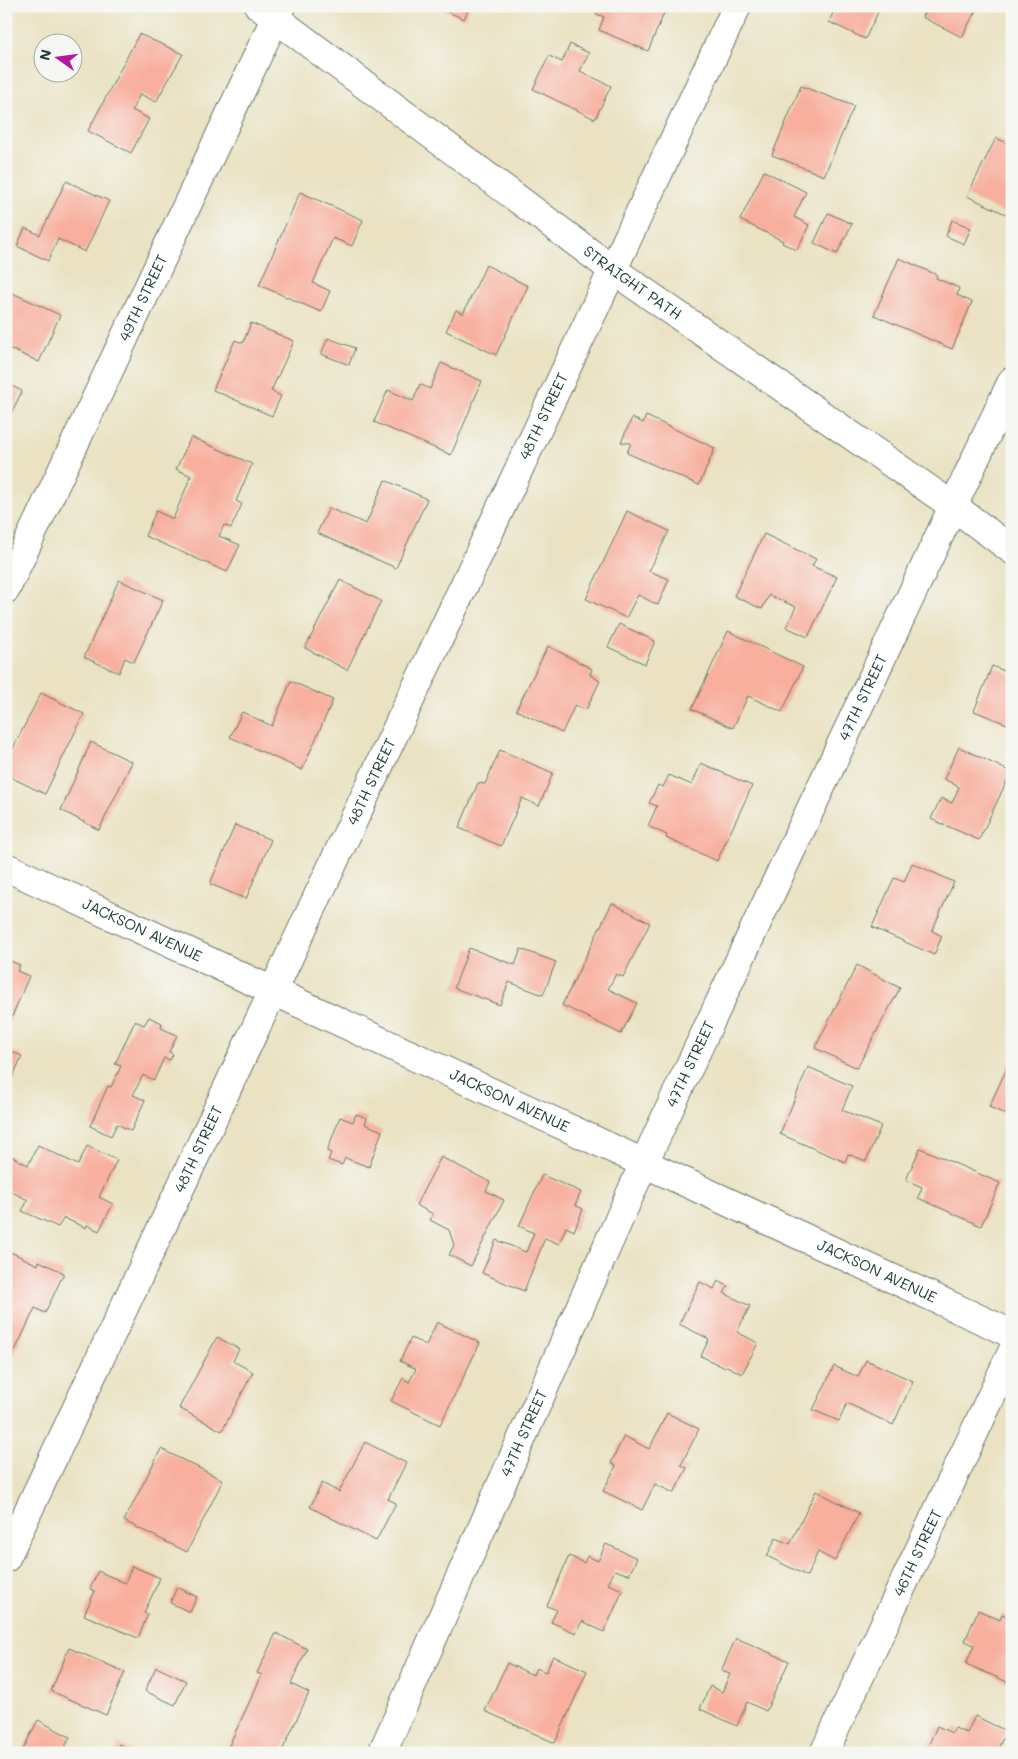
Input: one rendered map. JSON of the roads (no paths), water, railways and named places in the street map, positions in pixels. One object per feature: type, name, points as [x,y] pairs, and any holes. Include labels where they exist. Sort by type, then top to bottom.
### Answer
[{"type":"street","name":"48TH STREET","points":[[6,1558],[737,6]]},
{"type":"street","name":"STRAIGHT PATH","points":[[272,10],[613,270],[952,506],[1012,550]]},
{"type":"street","name":"49TH STREET","points":[[6,589],[272,10]]},
{"type":"street","name":"47TH STREET","points":[[382,1753],[644,1163],[1012,381]]},
{"type":"street","name":"JACKSON AVENUE","points":[[6,867],[1012,1334]]},
{"type":"street","name":"46TH STREET","points":[[824,1753],[1012,1352]]}]
